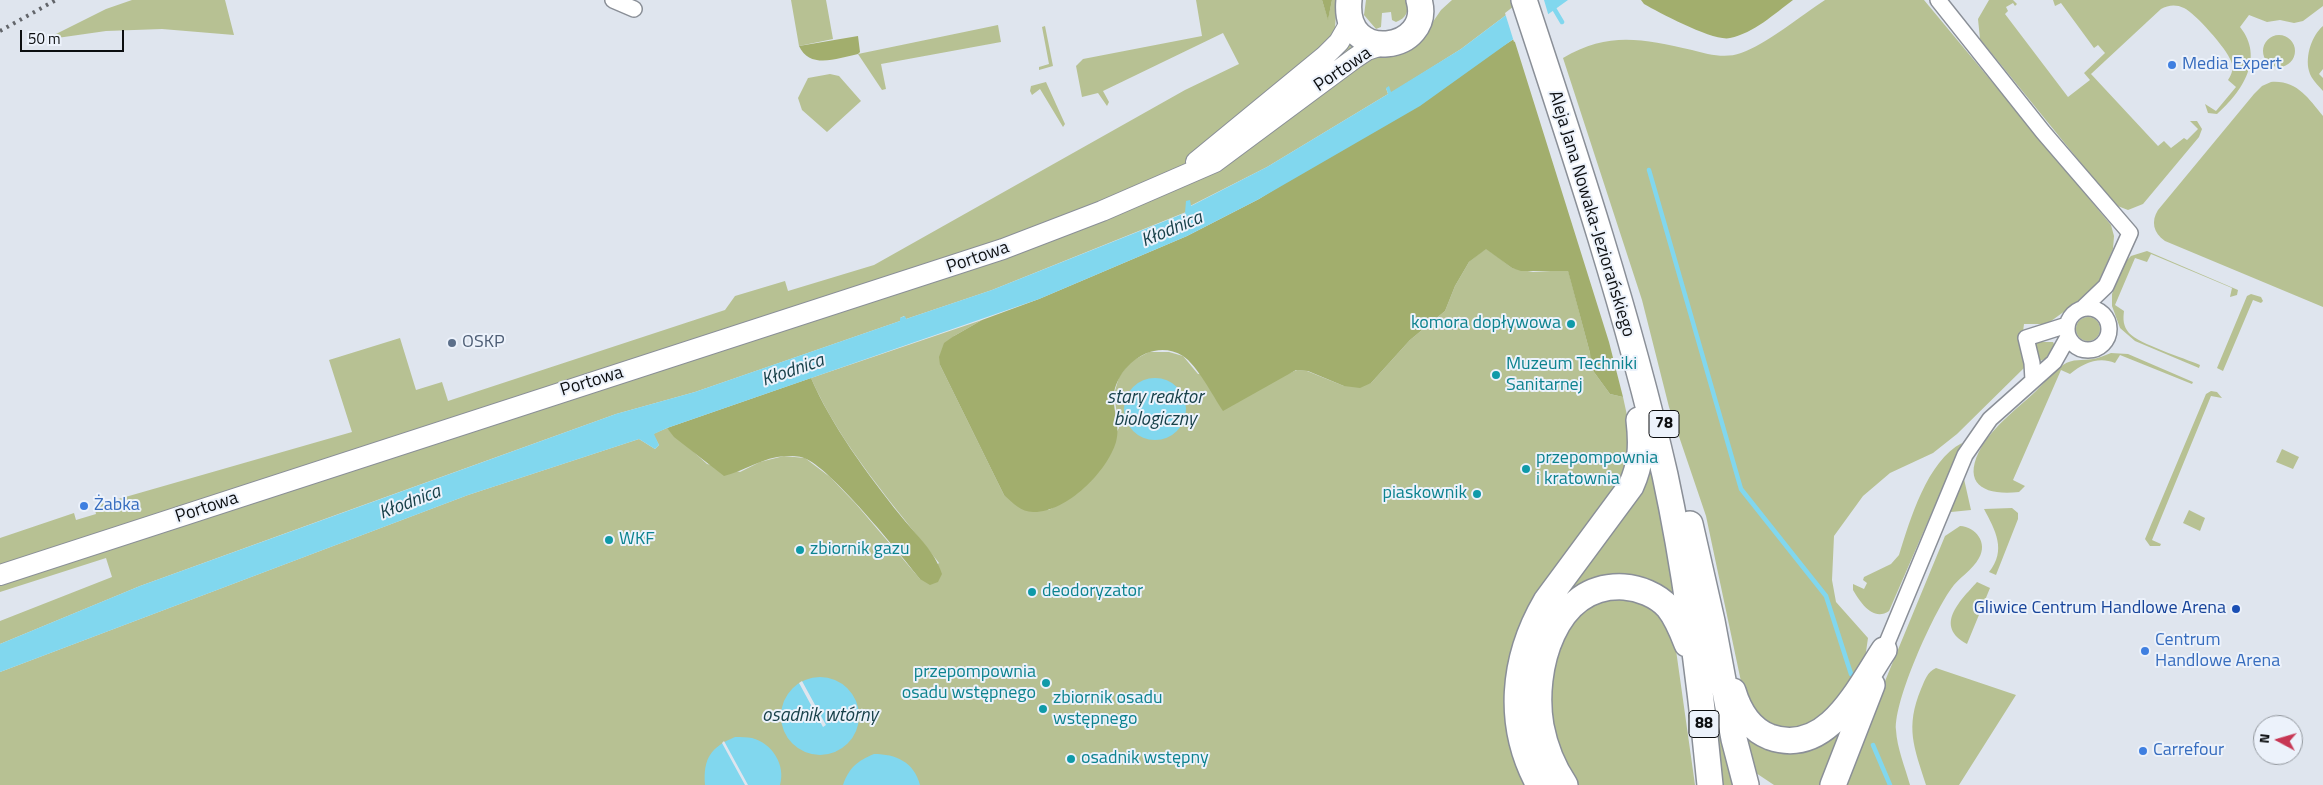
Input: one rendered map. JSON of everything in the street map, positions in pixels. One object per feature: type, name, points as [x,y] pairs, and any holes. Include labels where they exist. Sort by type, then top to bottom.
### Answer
[{"type":"main road","name":"Aleja Jana Nowaka-Jeziorańskiego","points":[[1524,0],[1624,314],[1665,476],[1683,571],[1710,785]]},
{"type":"main road","points":[[1349,11],[1358,34],[1369,42],[1382,45],[1399,42],[1408,36],[1416,26],[1425,5]]},
{"type":"main road","name":"78","points":[[1624,314],[1638,338],[1674,459],[1712,621],[1734,739],[1746,785]]},
{"type":"main road","name":"78","points":[[1539,785],[1520,741],[1517,718],[1517,679],[1521,656],[1534,620],[1546,601],[1621,502],[1639,468],[1642,446],[1624,314]]},
{"type":"main road","points":[[1565,785],[1553,765],[1546,745],[1538,700],[1544,657],[1560,619],[1570,607],[1582,597],[1598,589],[1614,586],[1631,588],[1655,596],[1668,607],[1696,664]]},
{"type":"main road","points":[[1712,621],[1739,710],[1759,733],[1784,742],[1804,740],[1824,730],[1849,703],[1884,650]]},
{"type":"main road","points":[[1833,785],[1856,730],[1884,650]]},
{"type":"street","points":[[614,0],[634,9]]},
{"type":"street","points":[[1938,0],[2043,132],[2130,233],[2106,286],[2083,308],[2073,314],[2054,362]]},
{"type":"street","name":"Portowa","points":[[1180,177],[1204,155],[1325,56],[1339,42],[1349,11]]},
{"type":"street","name":"Portowa","points":[[0,575],[510,407],[921,277],[1028,240],[1204,168],[1229,153],[1355,58],[1367,50],[1382,45]]},
{"type":"street","points":[[1884,650],[1944,501],[1965,455],[1990,419],[2054,362],[2094,350],[2106,342],[2110,329],[2106,286]]},
{"type":"street","points":[[2083,308],[2098,310],[2108,322]]},
{"type":"street","points":[[2067,331],[2078,349],[2086,351]]},
{"type":"street","points":[[2033,380],[2026,338],[2067,331]]},
{"type":"green space","points":[[132,0],[225,0],[234,35],[162,29],[106,31],[50,39],[52,36],[106,9]]},
{"type":"green space","points":[[791,0],[826,0],[833,39],[799,46]]},
{"type":"green space","points":[[1196,0],[1322,0],[1328,19],[1332,0],[1337,0],[1335,28],[1365,63],[1426,32],[1441,10],[1452,0],[1526,0],[1461,49],[1391,93],[1386,88],[1388,94],[1267,167],[1190,206],[1186,201],[1186,212],[992,290],[906,319],[904,316],[900,318],[900,321],[695,392],[616,414],[140,586],[0,644],[0,621],[112,577],[106,558],[0,592],[0,538],[74,513],[76,520],[96,514],[94,506],[352,432],[329,360],[400,338],[416,390],[442,382],[448,401],[725,310],[735,296],[785,281],[788,291],[874,265],[1185,90],[1239,64],[1223,33],[1103,91],[1109,102],[1107,106],[1098,93],[1082,97],[1076,66],[1083,59],[1202,36]]},
{"type":"green space","points":[[1322,0],[1332,0],[1328,20]]},
{"type":"green space","points":[[1366,0],[1409,0],[1407,11],[1403,18],[1396,22],[1392,20],[1391,12],[1382,13],[1381,27],[1376,29],[1364,15]]},
{"type":"green space","points":[[1641,0],[1793,0],[1747,32],[1739,36],[1722,38],[1687,26],[1644,4]]},
{"type":"green space","points":[[1825,0],[1924,0],[2111,225],[2114,236],[2113,249],[2098,283],[2091,292],[2047,324],[2024,324],[2021,347],[2027,355],[2025,367],[1957,434],[1933,453],[1890,473],[1863,496],[1834,536],[1832,580],[1836,602],[1868,638],[1865,659],[1822,721],[1792,733],[1766,726],[1752,712],[1743,691],[1706,516],[1669,407],[1642,300],[1563,58],[1580,49],[1596,44],[1626,40],[1657,43],[1716,55],[1735,55],[1761,43]]},
{"type":"green space","points":[[1989,0],[2013,0],[2017,4],[2015,6],[2013,3],[2006,7],[2008,11],[2005,14],[2068,97],[2090,80],[2084,73],[2105,53],[2098,45],[2094,48],[2061,3],[2055,6],[2053,0],[2323,0],[2323,6],[2303,21],[2294,23],[2280,20],[2267,22],[2249,15],[2240,27],[2247,39],[2250,51],[2247,74],[2235,95],[2217,114],[2208,113],[2205,104],[2216,111],[2236,87],[2228,80],[2232,71],[2232,64],[2224,48],[2210,32],[2189,11],[2178,6],[2161,9],[2091,74],[2158,146],[2164,141],[2171,148],[2184,138],[2187,140],[2198,129],[2190,121],[2197,121],[2202,129],[2199,137],[2143,204],[2128,210],[2115,205],[1980,39],[1978,19]]},
{"type":"green space","points":[[998,25],[1001,42],[881,64],[886,89],[882,90],[858,54]]},
{"type":"green space","points":[[1045,26],[1053,66],[1039,70],[1039,67],[1049,64],[1042,27]]},
{"type":"green space","points":[[2323,26],[2323,69],[2319,74],[2323,78],[2323,91],[2310,74],[2308,59],[2310,46]]},
{"type":"green space","points":[[2279,35],[2290,40],[2295,51],[2290,62],[2279,67],[2268,62],[2263,51],[2268,40]]},
{"type":"green space","points":[[858,36],[860,52],[858,54],[833,60],[810,58],[799,46]]},
{"type":"green space","points":[[1514,39],[1609,342],[1623,397],[1610,394],[1591,368],[1590,353],[1568,271],[1521,271],[1512,268],[1486,249],[1469,262],[1455,286],[1445,311],[1410,340],[1371,383],[1360,388],[1344,386],[1308,371],[1296,370],[1223,411],[1199,373],[1188,360],[1172,351],[1150,352],[1130,364],[1117,382],[1114,393],[1118,430],[1116,442],[1104,466],[1084,489],[1059,506],[1046,511],[1033,512],[1021,509],[1004,495],[940,365],[939,357],[944,343],[982,320],[1039,299],[1187,236],[1259,199]]},
{"type":"green space","points":[[830,74],[839,76],[861,101],[827,132],[802,110],[798,98],[808,78]]},
{"type":"green space","points":[[1046,82],[1065,124],[1063,127],[1040,89],[1032,95],[1030,91],[1031,86]]},
{"type":"green space","points":[[2271,82],[2280,82],[2295,87],[2307,97],[2323,116],[2323,307],[2165,241],[2154,227],[2154,218],[2158,210],[2254,94],[2262,86]]},
{"type":"green space","points":[[1486,248],[1512,268],[1533,272],[1568,270],[1590,353],[1591,368],[1610,394],[1623,397],[1630,429],[1625,478],[1570,555],[1530,785],[0,785],[0,672],[468,495],[639,439],[655,449],[659,445],[653,434],[667,428],[707,464],[740,472],[760,462],[784,456],[805,458],[830,477],[856,504],[920,579],[939,563],[852,451],[823,403],[811,378],[982,320],[954,336],[940,365],[1004,495],[1049,510],[1079,491],[1119,428],[1114,394],[1119,377],[1130,362],[1149,352],[1169,352],[1183,356],[1198,374],[1280,377],[1297,370],[1307,371],[1344,386],[1371,383],[1410,340],[1445,311],[1455,286],[1469,262]]},
{"type":"green space","points":[[2147,251],[2238,290],[2237,295],[2230,297],[2232,288],[2151,254],[2147,262],[2135,258],[2115,305],[2124,311],[2124,322],[2127,330],[2142,342],[2200,365],[2199,368],[2135,341],[2120,328],[2112,306],[2112,294],[2124,263],[2131,256]]},
{"type":"green space","points":[[2251,294],[2261,297],[2263,301],[2261,303],[2253,300],[2223,371],[2217,368],[2247,296]]},
{"type":"green space","points":[[2083,317],[2093,317],[2100,324],[2100,334],[2093,341],[2083,341],[2076,334],[2076,324]]},
{"type":"green space","points":[[2036,342],[2053,342],[2055,346],[2045,359],[2040,361],[2033,344]]},
{"type":"green space","points":[[2111,353],[2128,354],[2193,382],[2192,384],[2120,355],[2115,363],[2103,360],[2091,362],[2070,374],[2061,370],[2013,480],[2025,486],[2019,492],[2006,493],[1995,492],[1979,485],[1975,478],[1974,470],[1976,459],[1987,438],[2000,424],[2063,365],[2070,361],[2095,359]]},
{"type":"green space","points":[[811,378],[829,414],[851,449],[888,500],[935,558],[942,574],[938,582],[930,585],[920,579],[847,493],[830,477],[804,458],[792,456],[777,457],[724,476],[674,437],[667,428]]},
{"type":"green space","points":[[2211,391],[2217,392],[2222,398],[2211,396],[2152,540],[2161,544],[2160,546],[2150,546],[2145,539],[2206,394]]},
{"type":"green space","points":[[1962,443],[1889,611],[1883,614],[1872,612],[1859,600],[1853,590],[1853,584],[1864,589],[1867,583],[1863,580],[1864,577],[1891,564],[1899,555],[1915,509],[1930,477],[1939,463]]},
{"type":"green space","points":[[2282,449],[2299,457],[2293,469],[2276,462]]},
{"type":"green space","points":[[1652,464],[1677,602],[1597,581],[1531,648]]},
{"type":"green space","points":[[1962,479],[1964,479],[1971,510],[1951,512],[1949,511]]},
{"type":"green space","points":[[2012,508],[2018,513],[2018,519],[1996,575],[1989,572],[1997,556],[1997,540],[1984,509]]},
{"type":"green space","points":[[2189,510],[2205,518],[2200,531],[2183,523]]},
{"type":"green space","points":[[1960,526],[1971,529],[1979,537],[1982,547],[1981,552],[1976,562],[1954,585],[1943,601],[1916,658],[1897,716],[1897,737],[1910,785],[1842,785],[1945,536]]},
{"type":"green space","points":[[1687,529],[1739,785],[1722,785]]},
{"type":"green space","points":[[1977,582],[1990,588],[1967,644],[1957,637],[1952,630],[1951,622],[1957,606]]},
{"type":"green space","points":[[1629,598],[1659,613],[1675,643],[1695,785],[1575,785],[1567,774],[1548,718],[1555,651],[1575,615],[1601,599]]},
{"type":"green space","points":[[1936,668],[2016,695],[1959,785],[1926,785],[1915,748],[1912,726],[1916,703],[1927,677]]},
{"type":"green space","points":[[1843,723],[1823,785],[1774,785],[1750,769],[1743,731],[1750,736]]},
{"type":"water","name":"Kłodnica","points":[[1526,0],[1568,0],[1420,106],[1259,199],[1187,236],[1039,299],[667,428],[654,434],[659,445],[655,449],[639,439],[468,495],[0,672],[0,644],[140,586],[616,414],[695,392],[900,321],[900,318],[905,316],[906,319],[992,290],[1185,213],[1186,201],[1190,200],[1191,206],[1267,167],[1388,94],[1386,88],[1389,86],[1391,92],[1461,49]]},
{"type":"water","name":"stary reaktor biologiczny","points":[[1155,378],[1167,380],[1177,387],[1184,397],[1186,409],[1184,421],[1177,431],[1167,438],[1155,440],[1143,438],[1133,431],[1126,421],[1124,409],[1126,397],[1133,387],[1143,380]]},
{"type":"water","name":"osadnik wtórny","points":[[820,677],[835,680],[848,688],[856,701],[859,716],[856,731],[848,744],[835,752],[820,755],[805,752],[792,744],[784,731],[781,716],[784,701],[792,688],[805,680]]},
{"type":"water","name":"osadnik wtórny","points":[[735,737],[752,738],[766,745],[771,750],[776,756],[781,770],[780,785],[705,785],[705,768],[710,755],[714,749]]},
{"type":"water","name":"osadnik wtórny","points":[[874,754],[897,758],[909,765],[920,785],[843,785],[854,766]]},
{"type":"pier","points":[[1522,0],[1544,0],[1549,17],[1514,42],[1505,13]]},
{"type":"pier","points":[[802,681],[826,725],[823,727],[799,683]]},
{"type":"pier","points":[[724,741],[748,785],[745,785],[722,743]]},
{"type":"waterway","points":[[1549,0],[1562,22]]},
{"type":"waterway","points":[[1649,170],[1741,489],[1826,596],[1851,674]]},
{"type":"waterway","points":[[1873,745],[1890,785]]},
{"type":"railway","points":[[0,31],[56,0]]},
{"type":"place","name":"Media Expert","points":[[2172,65]]},
{"type":"place","name":"komora dopływowa","points":[[1571,324]]},
{"type":"place","name":"OSKP","points":[[452,343]]},
{"type":"place","name":"Muzeum Techniki Sanitarnej","points":[[1496,375]]},
{"type":"place","name":"przepompownia i kratownia","points":[[1526,469]]},
{"type":"place","name":"piaskownik","points":[[1477,494]]},
{"type":"place","name":"Żabka","points":[[84,506]]},
{"type":"place","name":"WKF","points":[[609,540]]},
{"type":"place","name":"zbiornik gazu","points":[[800,550]]},
{"type":"place","name":"deodoryzator","points":[[1032,592]]},
{"type":"place","name":"Gliwice Centrum Handlowe Arena","points":[[2236,609]]},
{"type":"place","name":"Centrum Handlowe Arena","points":[[2145,651]]},
{"type":"place","name":"przepompownia osadu wstępnego","points":[[1046,683]]},
{"type":"place","name":"zbiornik osadu wstępnego","points":[[1043,709]]},
{"type":"place","name":"Carrefour","points":[[2143,751]]},
{"type":"place","name":"osadnik wstępny","points":[[1071,759]]}]
